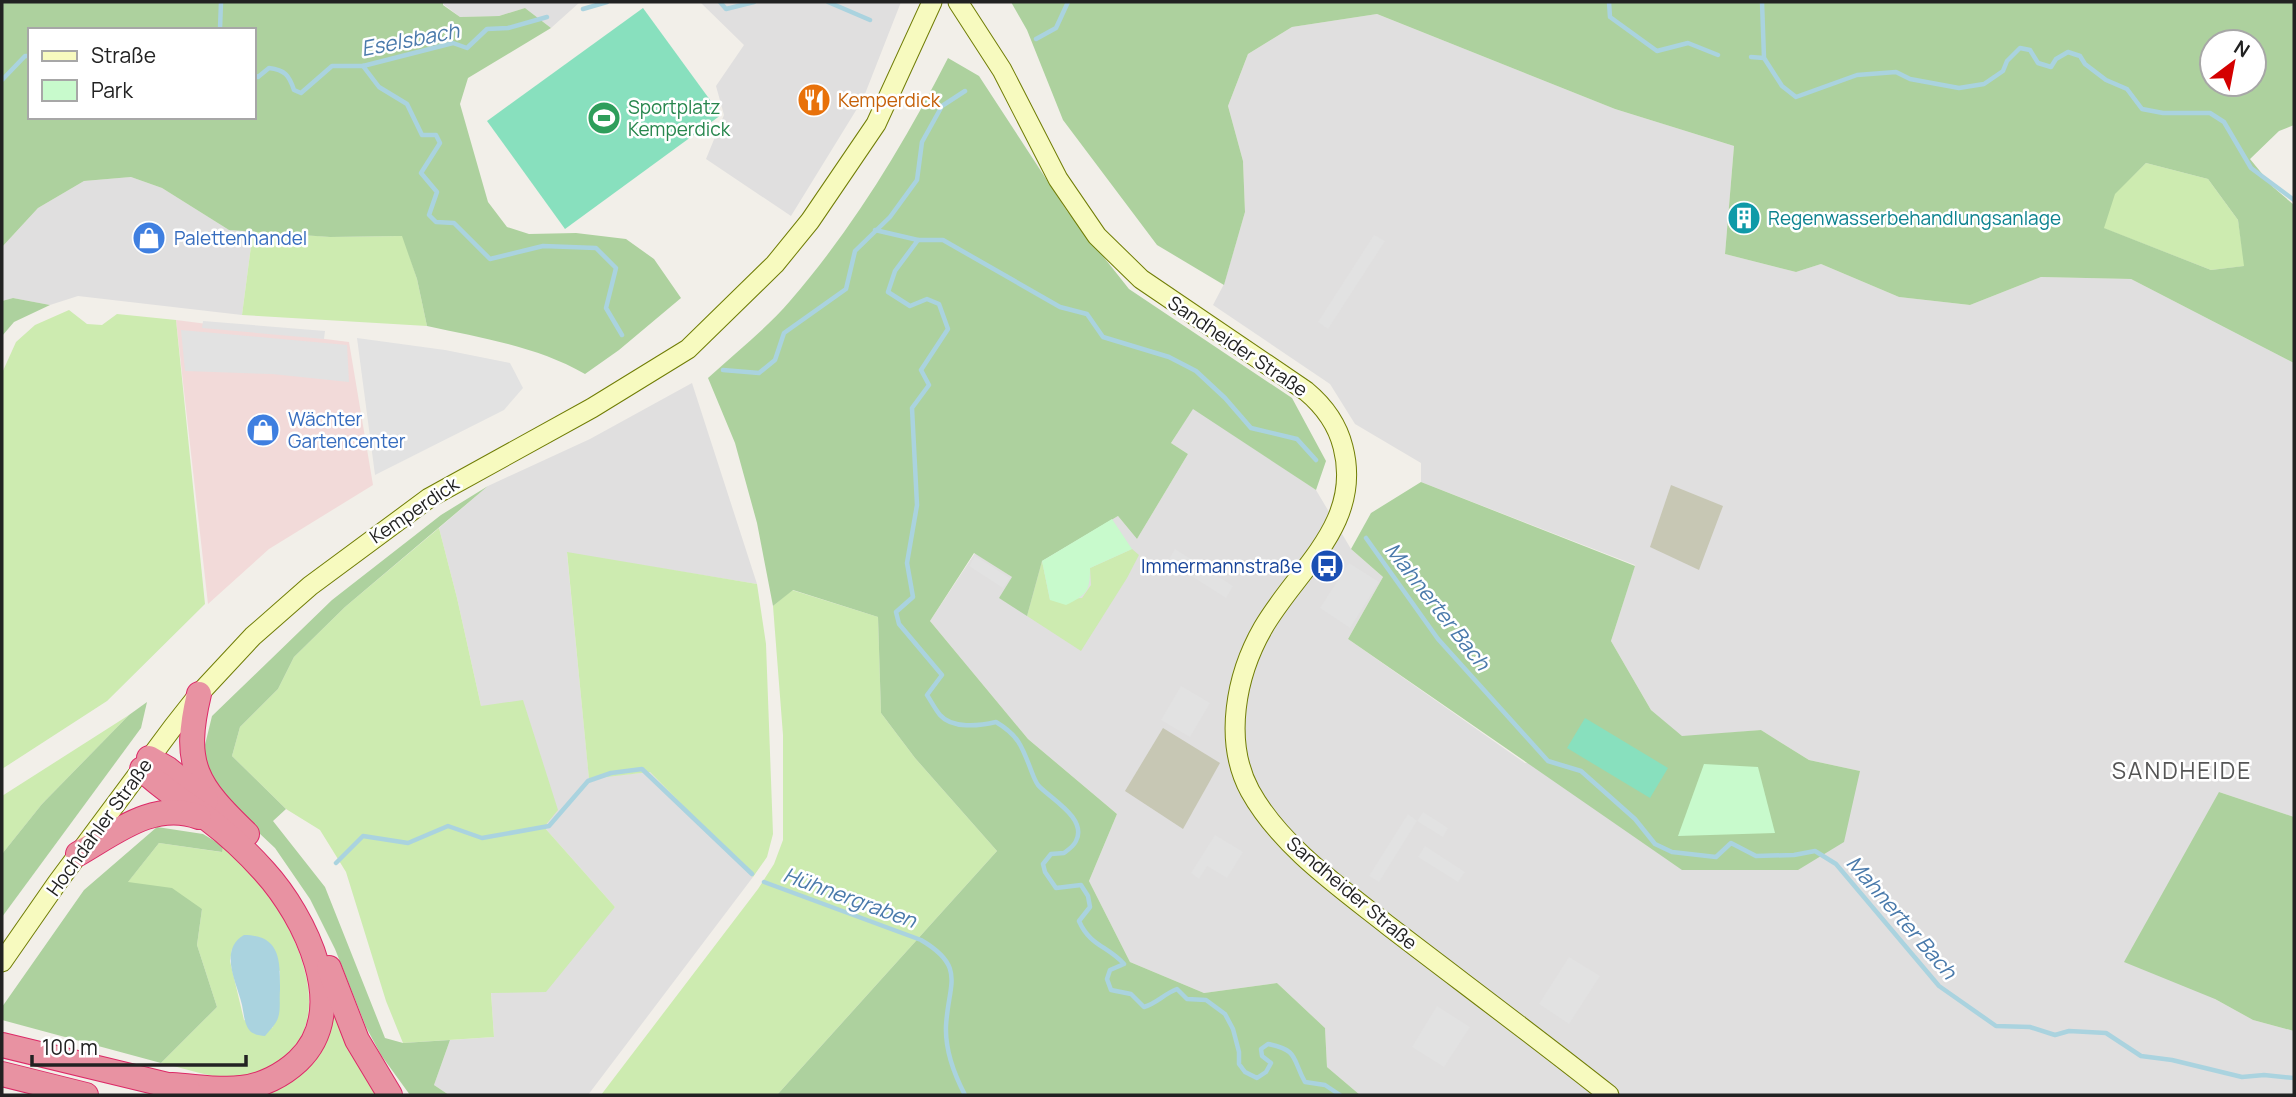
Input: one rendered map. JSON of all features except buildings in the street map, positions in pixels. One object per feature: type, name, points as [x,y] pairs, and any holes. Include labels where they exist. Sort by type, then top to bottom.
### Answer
[{"type":"highway","points":[[199,694],[191,724],[190,746],[199,779],[237,824],[267,853],[303,902],[356,1040],[390,1095]]},
{"type":"highway","points":[[146,763],[168,769],[237,824]]},
{"type":"highway","points":[[146,763],[158,785],[211,821],[266,873],[299,923],[320,976],[323,997],[322,1015],[315,1040],[286,1072],[242,1088],[172,1086]]},
{"type":"highway","points":[[78,854],[150,815],[168,811],[186,812],[211,821]]},
{"type":"highway","points":[[2,1045],[206,1095]]},
{"type":"highway","points":[[2,1074],[86,1095]]},
{"type":"street","name":"Kemperdick","points":[[199,694],[253,636],[310,586],[429,498],[592,408],[688,349],[775,264],[810,221],[876,124],[932,2]]},
{"type":"street","name":"Sandheider Straße","points":[[958,2],[1002,70],[1058,179],[1097,236],[1142,279],[1306,391],[1326,411],[1340,435],[1348,464],[1346,498],[1327,540],[1263,628],[1253,648],[1241,686],[1234,733],[1249,790],[1278,830],[1322,872],[1608,1095]]},
{"type":"street","name":"Hochdahler Straße","points":[[2,962],[78,854],[199,694]]},
{"type":"shaded area","points":[[443,2],[580,2],[551,28],[525,8],[499,16],[460,17]]},
{"type":"shaded area","points":[[700,2],[901,2],[863,99],[791,216],[706,159],[724,115],[716,86],[744,45]]},
{"type":"shaded area","points":[[1377,14],[1615,109],[1734,146],[1725,254],[1796,272],[1821,264],[1899,297],[1970,305],[2041,277],[2131,279],[2294,363],[2294,817],[2219,792],[2215,999],[2253,1020],[2294,1031],[2294,1095],[1360,1095],[1327,1067],[1325,1028],[1277,983],[1204,993],[1130,962],[1089,881],[1117,814],[1028,739],[930,621],[975,553],[1012,577],[1118,516],[1137,539],[1188,454],[1171,443],[1193,408],[1316,490],[1351,549],[1383,577],[1348,639],[1525,763],[1860,771],[1809,760],[1761,730],[1682,737],[1651,710],[1611,641],[1635,565],[1421,482],[1421,463],[1355,424],[1330,384],[1213,305],[1224,284],[1245,212],[1243,161],[1228,106],[1248,54],[1292,27]]},
{"type":"shaded area","points":[[131,177],[162,188],[229,230],[253,231],[242,315],[78,296],[50,305],[13,298],[2,301],[2,247],[38,208],[84,181]]},
{"type":"shaded area","points":[[1374,235],[1385,241],[1328,329],[1318,322]]},
{"type":"shaded area","points":[[176,320],[349,342],[373,485],[269,549],[208,604]]},
{"type":"shaded area","points":[[203,321],[325,331],[324,339],[202,328]]},
{"type":"shaded area","points":[[181,330],[347,345],[349,382],[272,374],[185,371]]},
{"type":"shaded area","points":[[357,338],[445,350],[510,363],[523,388],[504,410],[375,475]]},
{"type":"shaded area","points":[[692,383],[757,584],[567,553],[589,778],[650,772],[753,877],[588,1095],[449,1095],[434,1085],[450,1040],[494,1037],[491,993],[615,907],[543,826],[481,706],[439,528],[488,486],[590,439]]},
{"type":"shaded area","points":[[1671,485],[1723,506],[1699,570],[1650,547]]},
{"type":"shaded area","points":[[1175,549],[1233,586],[1226,598],[1168,561]]},
{"type":"shaded area","points":[[975,556],[1010,578],[1003,588],[969,566]]},
{"type":"shaded area","points":[[1349,563],[1379,582],[1350,628],[1320,608]]},
{"type":"shaded area","points":[[1181,686],[1210,703],[1190,737],[1161,720]]},
{"type":"shaded area","points":[[1163,728],[1220,763],[1183,829],[1125,791]]},
{"type":"shaded area","points":[[1423,812],[1448,828],[1443,837],[1417,821]]},
{"type":"shaded area","points":[[1408,814],[1417,821],[1379,882],[1369,876]]},
{"type":"shaded area","points":[[1215,835],[1243,852],[1227,878],[1207,866],[1199,879],[1191,873]]},
{"type":"shaded area","points":[[1425,846],[1465,872],[1458,882],[1418,857]]},
{"type":"shaded area","points":[[1569,957],[1600,976],[1569,1024],[1539,1004]]},
{"type":"shaded area","points":[[1437,1006],[1470,1027],[1444,1067],[1412,1047]]},
{"type":"green space","points":[[2,2],[443,2],[443,5],[460,17],[499,16],[525,8],[551,28],[468,78],[460,104],[488,202],[507,227],[529,234],[576,233],[626,239],[654,259],[681,298],[619,350],[585,374],[528,350],[427,326],[417,279],[402,236],[330,237],[229,230],[162,188],[131,177],[84,181],[38,208],[2,247]]},
{"type":"green space","points":[[1011,2],[2294,2],[2294,125],[2279,131],[2250,159],[2273,187],[2294,205],[2294,363],[2131,279],[2041,277],[1970,305],[1899,297],[1821,264],[1796,272],[1725,254],[1734,146],[1615,109],[1377,14],[1292,27],[1248,54],[1228,106],[1243,161],[1245,212],[1224,285],[1157,245],[1063,120],[1027,30]],"holes":[[[2146,163],[2208,179],[2238,220],[2244,266],[2211,270],[2104,228],[2115,194]]]},
{"type":"green space","name":"Sportplatz Kemperdick","points":[[643,8],[721,115],[565,229],[487,121]]},
{"type":"green space","points":[[948,58],[979,76],[1067,211],[1129,289],[1292,398],[1326,461],[1316,490],[1193,409],[1171,443],[1188,454],[1137,539],[1118,516],[1042,561],[1027,616],[999,598],[1012,577],[974,553],[930,621],[1028,739],[1117,814],[1089,881],[1130,962],[1204,993],[1277,983],[1325,1028],[1327,1067],[1360,1095],[777,1095],[997,851],[915,758],[881,713],[878,617],[793,590],[773,606],[757,523],[735,443],[708,378],[781,311],[835,244],[896,153]]},
{"type":"green space","points":[[2146,163],[2208,179],[2238,220],[2245,266],[2211,270],[2103,228],[2114,194]]},
{"type":"green space","points":[[253,231],[330,237],[403,236],[417,279],[427,326],[242,315]]},
{"type":"green space","points":[[13,298],[50,305],[14,322],[2,336],[2,301]]},
{"type":"green space","points":[[69,310],[87,324],[102,325],[117,314],[176,320],[205,604],[107,701],[2,769],[2,373],[16,342],[35,325]]},
{"type":"green space","points":[[1421,482],[1635,566],[1611,641],[1651,710],[1682,736],[1761,730],[1809,760],[1860,771],[1844,842],[1798,870],[1682,870],[1348,639],[1383,577],[1351,549],[1371,513]]},
{"type":"green space","points":[[488,486],[345,607],[294,657],[278,689],[240,727],[232,756],[286,809],[273,821],[325,887],[385,1038],[403,1043],[450,1040],[434,1085],[449,1095],[410,1095],[381,1055],[366,1027],[335,949],[310,899],[275,848],[239,814],[211,775],[203,753],[212,716],[332,600],[441,515]]},
{"type":"green space","points":[[1112,519],[1132,549],[1090,568],[1088,587],[1079,598],[1066,605],[1050,600],[1042,561]]},
{"type":"green space","points":[[439,528],[481,706],[523,700],[558,810],[544,827],[615,907],[546,992],[491,993],[494,1037],[403,1043],[386,1001],[346,872],[320,830],[286,809],[232,756],[240,727],[278,689],[294,657],[345,607]]},
{"type":"green space","points":[[1132,549],[1139,555],[1081,651],[1027,616],[1042,561],[1050,600],[1082,598],[1091,585],[1090,568]]},
{"type":"green space","points":[[567,552],[757,584],[766,644],[773,834],[767,857],[753,877],[650,772],[589,779]]},
{"type":"green space","points":[[792,590],[878,617],[881,713],[915,758],[997,851],[777,1095],[601,1095],[758,889],[774,864],[783,840],[783,735],[773,606]]},
{"type":"green space","points":[[147,702],[141,728],[2,917],[2,854],[42,804],[129,715]]},
{"type":"green space","points":[[129,715],[42,804],[2,854],[2,796]]},
{"type":"green space","points":[[1585,718],[1668,768],[1650,798],[1567,748]]},
{"type":"green space","points":[[1704,764],[1758,767],[1775,833],[1678,836]]},
{"type":"green space","points":[[2219,792],[2294,817],[2294,1031],[2253,1020],[2215,999],[2124,962]]},
{"type":"green space","points":[[157,827],[203,834],[223,846],[222,852],[159,843],[128,882],[172,888],[202,909],[197,945],[217,1007],[161,1063],[2,1020],[2,1007],[84,890]]},
{"type":"green space","points":[[159,843],[221,852],[223,846],[245,867],[272,900],[286,923],[306,974],[309,1000],[306,1025],[295,1046],[275,1064],[245,1078],[221,1077],[161,1063],[217,1007],[197,945],[202,909],[127,883]],"holes":[[[232,949],[280,971],[278,1017],[272,1028],[244,1020],[230,961]]]},
{"type":"green space","points":[[330,1001],[351,1051],[381,1095],[252,1094],[305,1072],[325,1042]]},
{"type":"water","points":[[244,935],[256,936],[272,945],[278,960],[279,1015],[265,1036],[257,1035],[246,1025],[231,967],[232,949],[236,941]]},
{"type":"waterway","points":[[220,28],[221,2]]},
{"type":"waterway","name":"Eselsbach","points":[[583,9],[607,2]]},
{"type":"waterway","name":"Eselsbach","points":[[720,2],[726,9],[754,2]]},
{"type":"waterway","name":"Eselsbach","points":[[828,2],[870,20]]},
{"type":"waterway","points":[[1036,39],[1056,28],[1068,2]]},
{"type":"waterway","points":[[1609,2],[1610,17],[1657,51],[1688,43],[1718,55]]},
{"type":"waterway","points":[[1762,2],[1764,58],[1782,86],[1796,97],[1857,75],[1896,72],[1910,79],[1959,88],[1984,84],[2003,71],[2007,61],[2020,48],[2030,50],[2038,63],[2051,67],[2056,59],[2068,52],[2080,56],[2085,64],[2106,80],[2127,89],[2142,109],[2163,113],[2210,113],[2224,122],[2251,168],[2294,200]]},
{"type":"waterway","name":"Eselsbach","points":[[256,76],[269,68],[279,70],[288,77],[294,90],[301,93],[332,66],[363,66],[453,43],[467,48],[487,29],[508,28],[547,17]]},
{"type":"waterway","name":"Eselsbach","points":[[2,80],[28,56]]},
{"type":"waterway","points":[[1751,57],[1764,58]]},
{"type":"waterway","points":[[363,66],[379,87],[407,104],[422,135],[436,135],[440,143],[421,173],[437,192],[429,215],[436,222],[454,223],[490,259],[543,246],[596,248],[616,268],[606,308],[622,335]]},
{"type":"waterway","points":[[723,370],[759,373],[775,360],[784,333],[846,289],[855,251],[890,217],[917,180],[922,142],[942,106],[965,91]]},
{"type":"waterway","points":[[875,230],[918,240],[895,271],[888,292],[910,306],[927,299],[939,304],[948,329],[921,370],[929,385],[912,408],[917,505],[907,563],[913,597],[896,612],[899,624],[942,675],[927,695],[940,715],[951,723],[974,725],[996,722],[1009,732],[1022,748],[1038,785],[1066,809],[1077,824],[1078,833],[1071,848],[1064,853],[1051,854],[1043,864],[1056,888],[1081,885],[1088,896],[1090,907],[1079,921],[1083,929],[1124,964],[1110,970],[1107,979],[1111,990],[1131,994],[1144,1007],[1177,989],[1187,999],[1206,1000],[1225,1014],[1233,1029],[1239,1064],[1245,1072],[1257,1078],[1266,1072],[1271,1063],[1262,1056],[1261,1049],[1268,1044],[1278,1046],[1290,1053],[1305,1082],[1325,1085],[1340,1095]]},
{"type":"waterway","name":"Mahnerter Bach","points":[[918,240],[943,240],[1060,307],[1087,314],[1103,337],[1169,357],[1196,371],[1225,398],[1251,428],[1297,439],[1316,460]]},
{"type":"waterway","name":"Mahnerter Bach","points":[[1366,538],[1438,639],[1548,761],[1581,771],[1635,819],[1655,844],[1672,852],[1716,857],[1731,843],[1756,856],[1794,855],[1815,851],[1836,864],[1939,986],[1996,1026],[2030,1027],[2055,1035],[2069,1031],[2106,1033],[2141,1056],[2172,1060],[2242,1077],[2264,1075],[2294,1078]]},
{"type":"waterway","name":"Hühnergraben","points":[[336,863],[363,836],[408,843],[448,826],[482,838],[549,826],[588,781],[611,773],[642,769],[752,874]]},
{"type":"waterway","name":"Hühnergraben","points":[[764,882],[921,940],[945,959],[951,977],[947,1044],[954,1071],[965,1095]]},
{"type":"place","name":"Kemperdick","points":[[814,100]]},
{"type":"place","name":"Sportplatz Kemperdick","points":[[604,118]]},
{"type":"place","name":"Regenwasserbehandlungsanlage","points":[[1744,218]]},
{"type":"place","name":"Palettenhandel","points":[[149,238]]},
{"type":"place","name":"Wächter Gartencenter","points":[[263,430]]},
{"type":"place","name":"Immermannstraße","points":[[1327,566]]},
{"type":"district","name":"SANDHEIDE","points":[[2182,770]]}]
